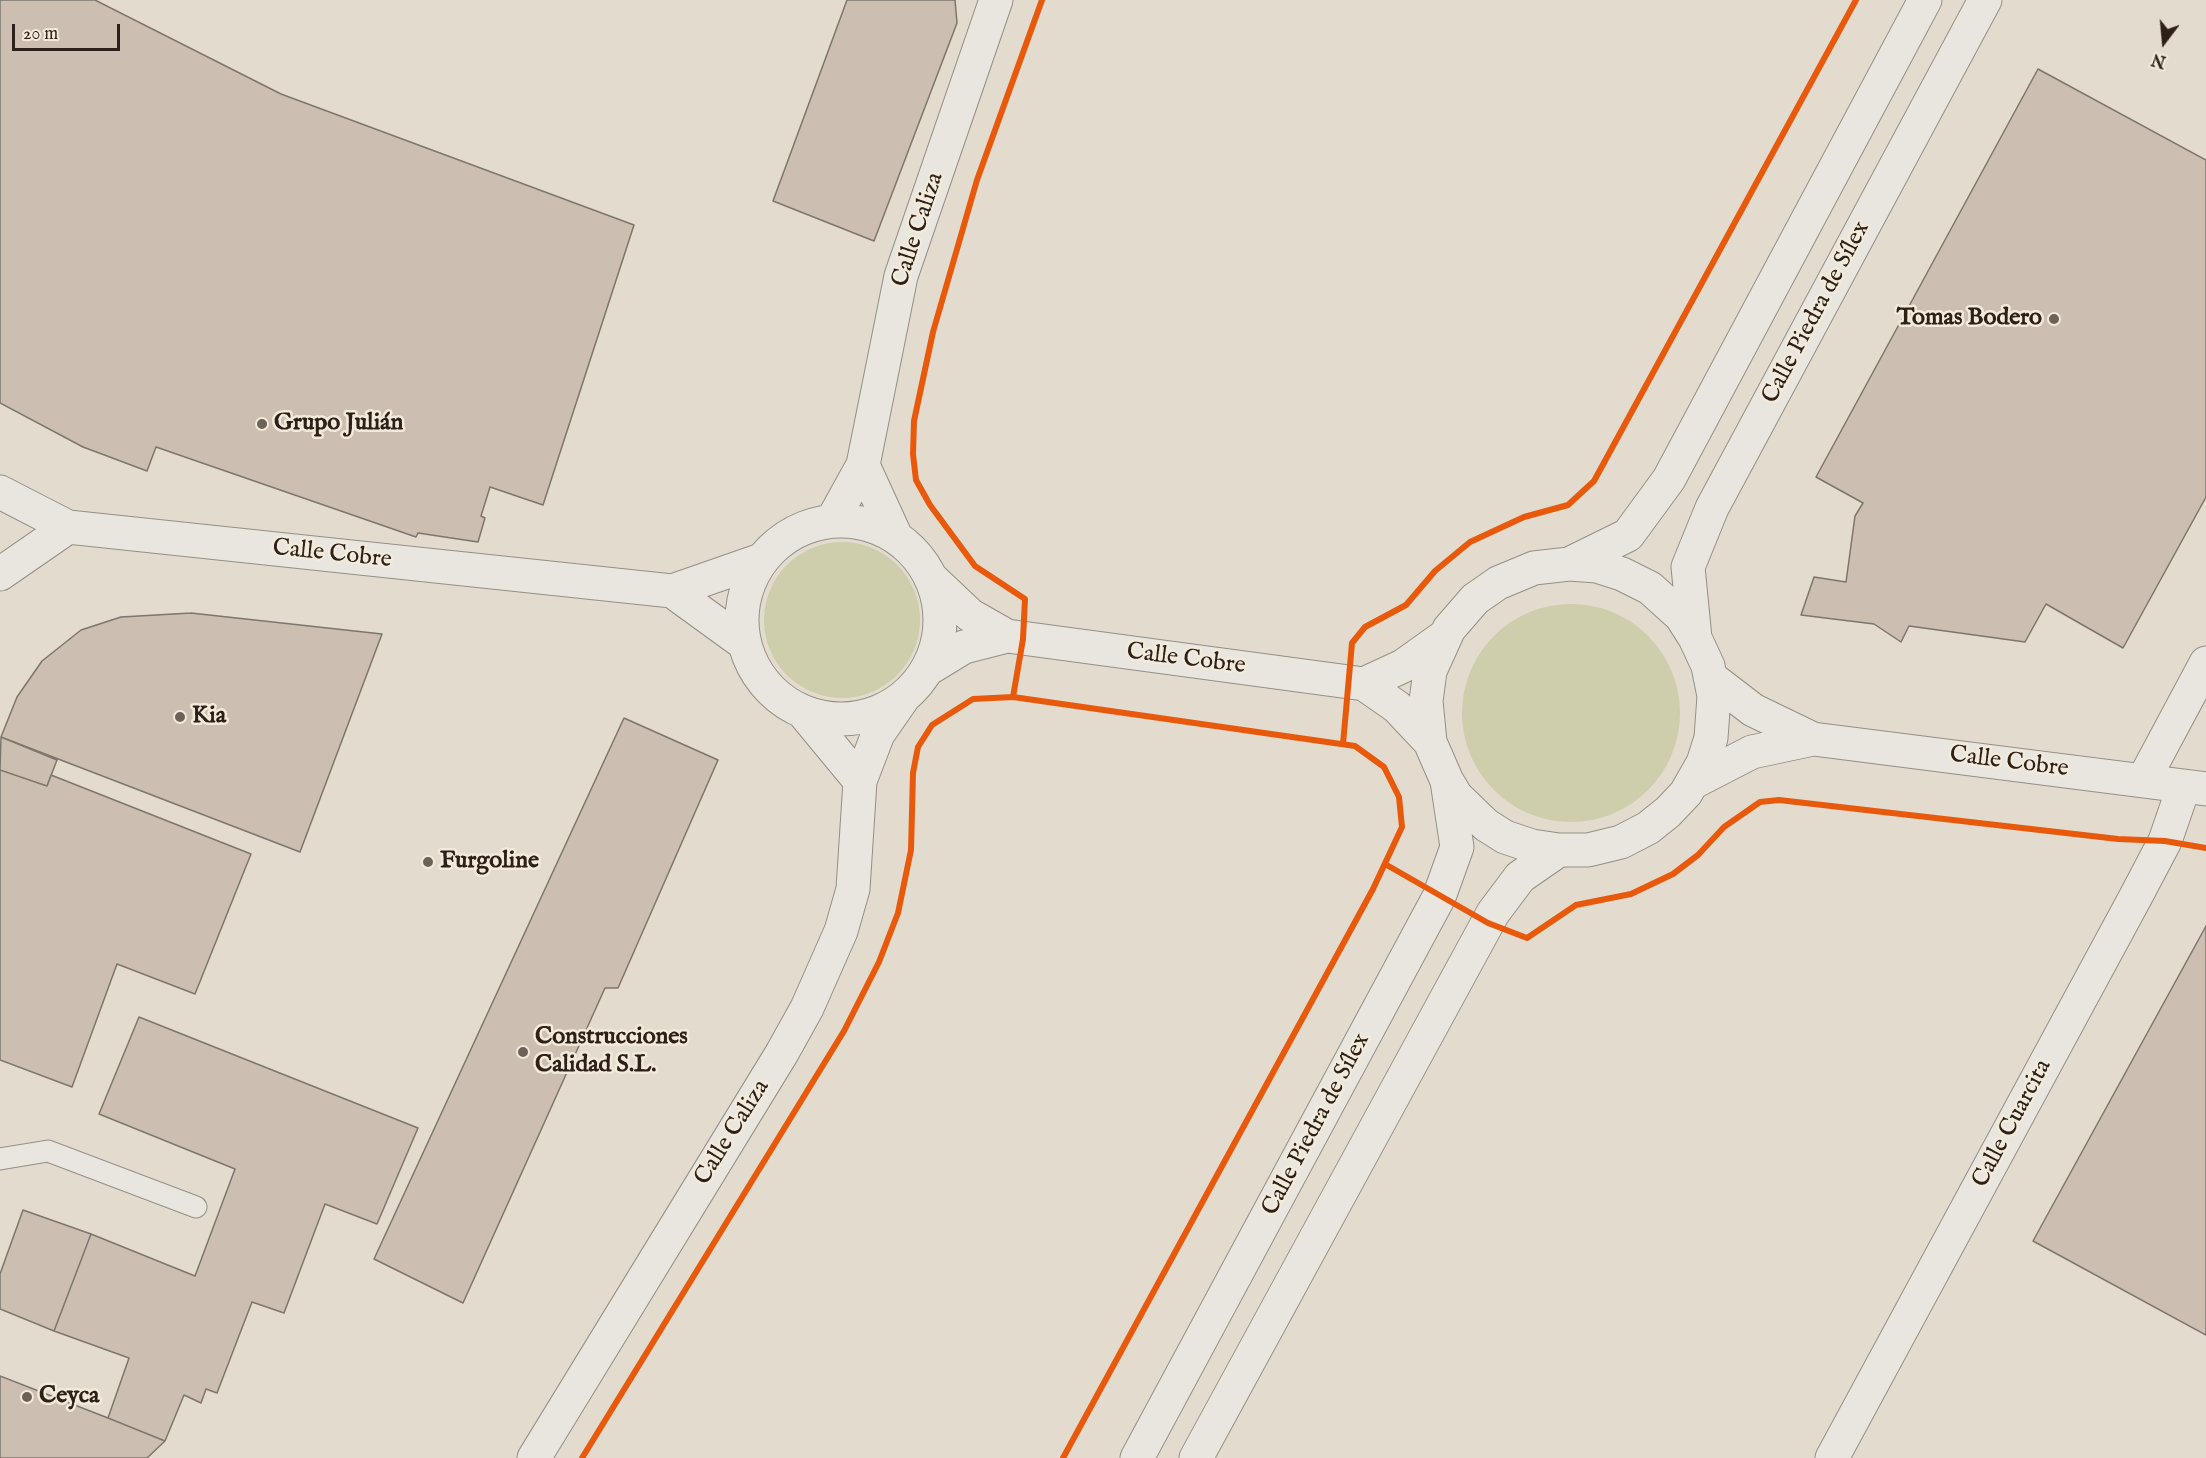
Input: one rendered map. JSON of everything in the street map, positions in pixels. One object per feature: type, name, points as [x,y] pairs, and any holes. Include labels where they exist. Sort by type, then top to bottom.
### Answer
[{"type":"street","name":"Calle Caliza","points":[[832,521],[863,465],[902,276],[996,0]]},
{"type":"street","points":[[1569,564],[1628,535],[1669,479],[1925,0]]},
{"type":"street","name":"Calle Piedra de Sílex","points":[[1695,638],[1688,567],[1712,508],[1985,0]]},
{"type":"street","points":[[863,465],[896,537]]},
{"type":"street","name":"Calle Cobre","points":[[0,492],[68,528],[672,591],[761,560]]},
{"type":"street","points":[[832,521],[854,521],[876,527],[896,537],[911,549],[933,580],[941,616],[940,634],[928,669],[903,698],[880,711],[855,718],[829,719],[803,712],[789,705],[766,685],[749,659],[745,644],[742,609],[745,592],[761,560],[772,548],[800,529],[832,521]]},
{"type":"street","points":[[0,574],[68,528]]},
{"type":"street","points":[[1569,564],[1596,566],[1622,574],[1650,588],[1681,616],[1695,638],[1710,677],[1714,704],[1711,738],[1692,783],[1668,812],[1621,842],[1594,849],[1559,850],[1532,846],[1505,837],[1467,808],[1447,782],[1430,742],[1427,724],[1428,686],[1434,660],[1445,636],[1456,618],[1475,599],[1498,583],[1534,568],[1569,564]]},
{"type":"street","name":"Calle Cobre","points":[[933,580],[970,615],[1007,636],[1364,684],[1396,706],[1430,742]]},
{"type":"street","points":[[672,591],[745,644]]},
{"type":"street","name":"Calle Cobre","points":[[928,669],[964,647],[1007,636]]},
{"type":"street","points":[[1364,684],[1403,666],[1445,636]]},
{"type":"street","points":[[2144,779],[2206,663]]},
{"type":"street","name":"Calle Cobre","points":[[1710,677],[1753,710],[1813,739],[2144,779],[2195,788]]},
{"type":"street","name":"Calle Caliza","points":[[534,1458],[782,1053],[807,1008],[841,931],[853,889],[860,781],[878,734],[903,698]]},
{"type":"street","points":[[803,712],[860,781]]},
{"type":"street","name":"Calle Cobre","points":[[1692,783],[1752,752],[1813,739]]},
{"type":"street","name":"Calle Piedra de Sílex","points":[[1137,1458],[1439,897],[1457,847],[1447,782]]},
{"type":"street","name":"Calle Cuarcita","points":[[1832,1458],[2195,788]]},
{"type":"street","points":[[1196,1458],[1493,913],[1520,877],[1559,850]]},
{"type":"lane","points":[[0,1160],[48,1151],[196,1207]]},
{"type":"green space","points":[[842,542],[872,548],[897,565],[914,590],[920,620],[914,650],[897,675],[872,692],[842,698],[812,692],[787,675],[770,650],[764,620],[770,590],[787,565],[812,548]]},
{"type":"green space","points":[[1560,604],[1582,604],[1603,608],[1623,616],[1640,628],[1656,644],[1668,661],[1676,681],[1680,713],[1676,745],[1668,765],[1656,782],[1640,798],[1623,810],[1603,818],[1582,822],[1560,822],[1539,818],[1519,810],[1502,798],[1486,782],[1474,765],[1466,745],[1462,724],[1462,702],[1466,681],[1474,661],[1486,644],[1502,628],[1519,616],[1539,608]]},
{"type":"building","points":[[0,0],[95,0],[281,94],[634,225],[543,505],[490,487],[481,516],[485,518],[478,542],[418,533],[416,537],[156,447],[147,471],[83,447],[0,403]]},
{"type":"building","points":[[847,0],[955,0],[957,23],[874,241],[773,201]]},
{"type":"building","name":"Tomas Bodero","points":[[2038,69],[2206,160],[2206,497],[2123,648],[2046,604],[2025,642],[1909,626],[1901,642],[1874,624],[1801,615],[1814,577],[1846,582],[1855,516],[1863,503],[1816,477]]},
{"type":"building","name":"Kia","points":[[191,613],[382,634],[300,852],[1,737],[17,697],[42,661],[81,630],[121,617]]},
{"type":"building","name":"Construcciones Calidad S.L.","points":[[624,718],[718,760],[618,988],[605,988],[463,1303],[374,1259]]},
{"type":"building","points":[[1,737],[57,760],[47,786],[0,770]]},
{"type":"building","points":[[0,770],[47,786],[51,775],[251,854],[195,994],[117,964],[72,1087],[0,1060]]},
{"type":"building","points":[[2206,926],[2206,1335],[2033,1241]]},
{"type":"building","points":[[139,1017],[418,1128],[377,1224],[325,1204],[284,1313],[252,1302],[217,1393],[206,1389],[201,1403],[184,1395],[165,1441],[108,1418],[129,1358],[54,1331],[91,1234],[195,1276],[235,1169],[99,1114]]},
{"type":"building","points":[[23,1210],[91,1234],[54,1331],[0,1309],[0,1274]]},
{"type":"building","name":"Ceyca","points":[[0,1376],[165,1441],[147,1458],[0,1458]]},
{"type":"cycle path","points":[[1013,697],[1023,639],[1025,599],[975,566],[930,505],[916,480],[913,454],[914,421],[933,332],[977,180],[1042,0]]},
{"type":"cycle path","points":[[1343,744],[1352,643],[1365,627],[1406,605],[1435,571],[1470,542],[1524,517],[1568,505],[1594,481],[1856,0]]},
{"type":"cycle path","points":[[582,1458],[844,1031],[879,962],[898,913],[911,850],[913,773],[918,747],[932,725],[973,699],[1013,697],[1355,746],[1384,767],[1399,797],[1402,827],[1373,889],[1063,1458]]},
{"type":"cycle path","points":[[1385,864],[1488,923],[1527,938],[1576,905],[1631,894],[1673,874],[1698,855],[1724,827],[1760,802],[1779,800],[2118,839],[2165,841],[2206,848]]},
{"type":"place","name":"Tomas Bodero","points":[[2054,319]]},
{"type":"place","name":"Grupo Julián","points":[[262,424]]},
{"type":"place","name":"Kia","points":[[180,717]]},
{"type":"place","name":"Furgoline","points":[[428,862]]},
{"type":"place","name":"Construcciones Calidad S.L.","points":[[523,1052]]},
{"type":"place","name":"Ceyca","points":[[27,1397]]}]
